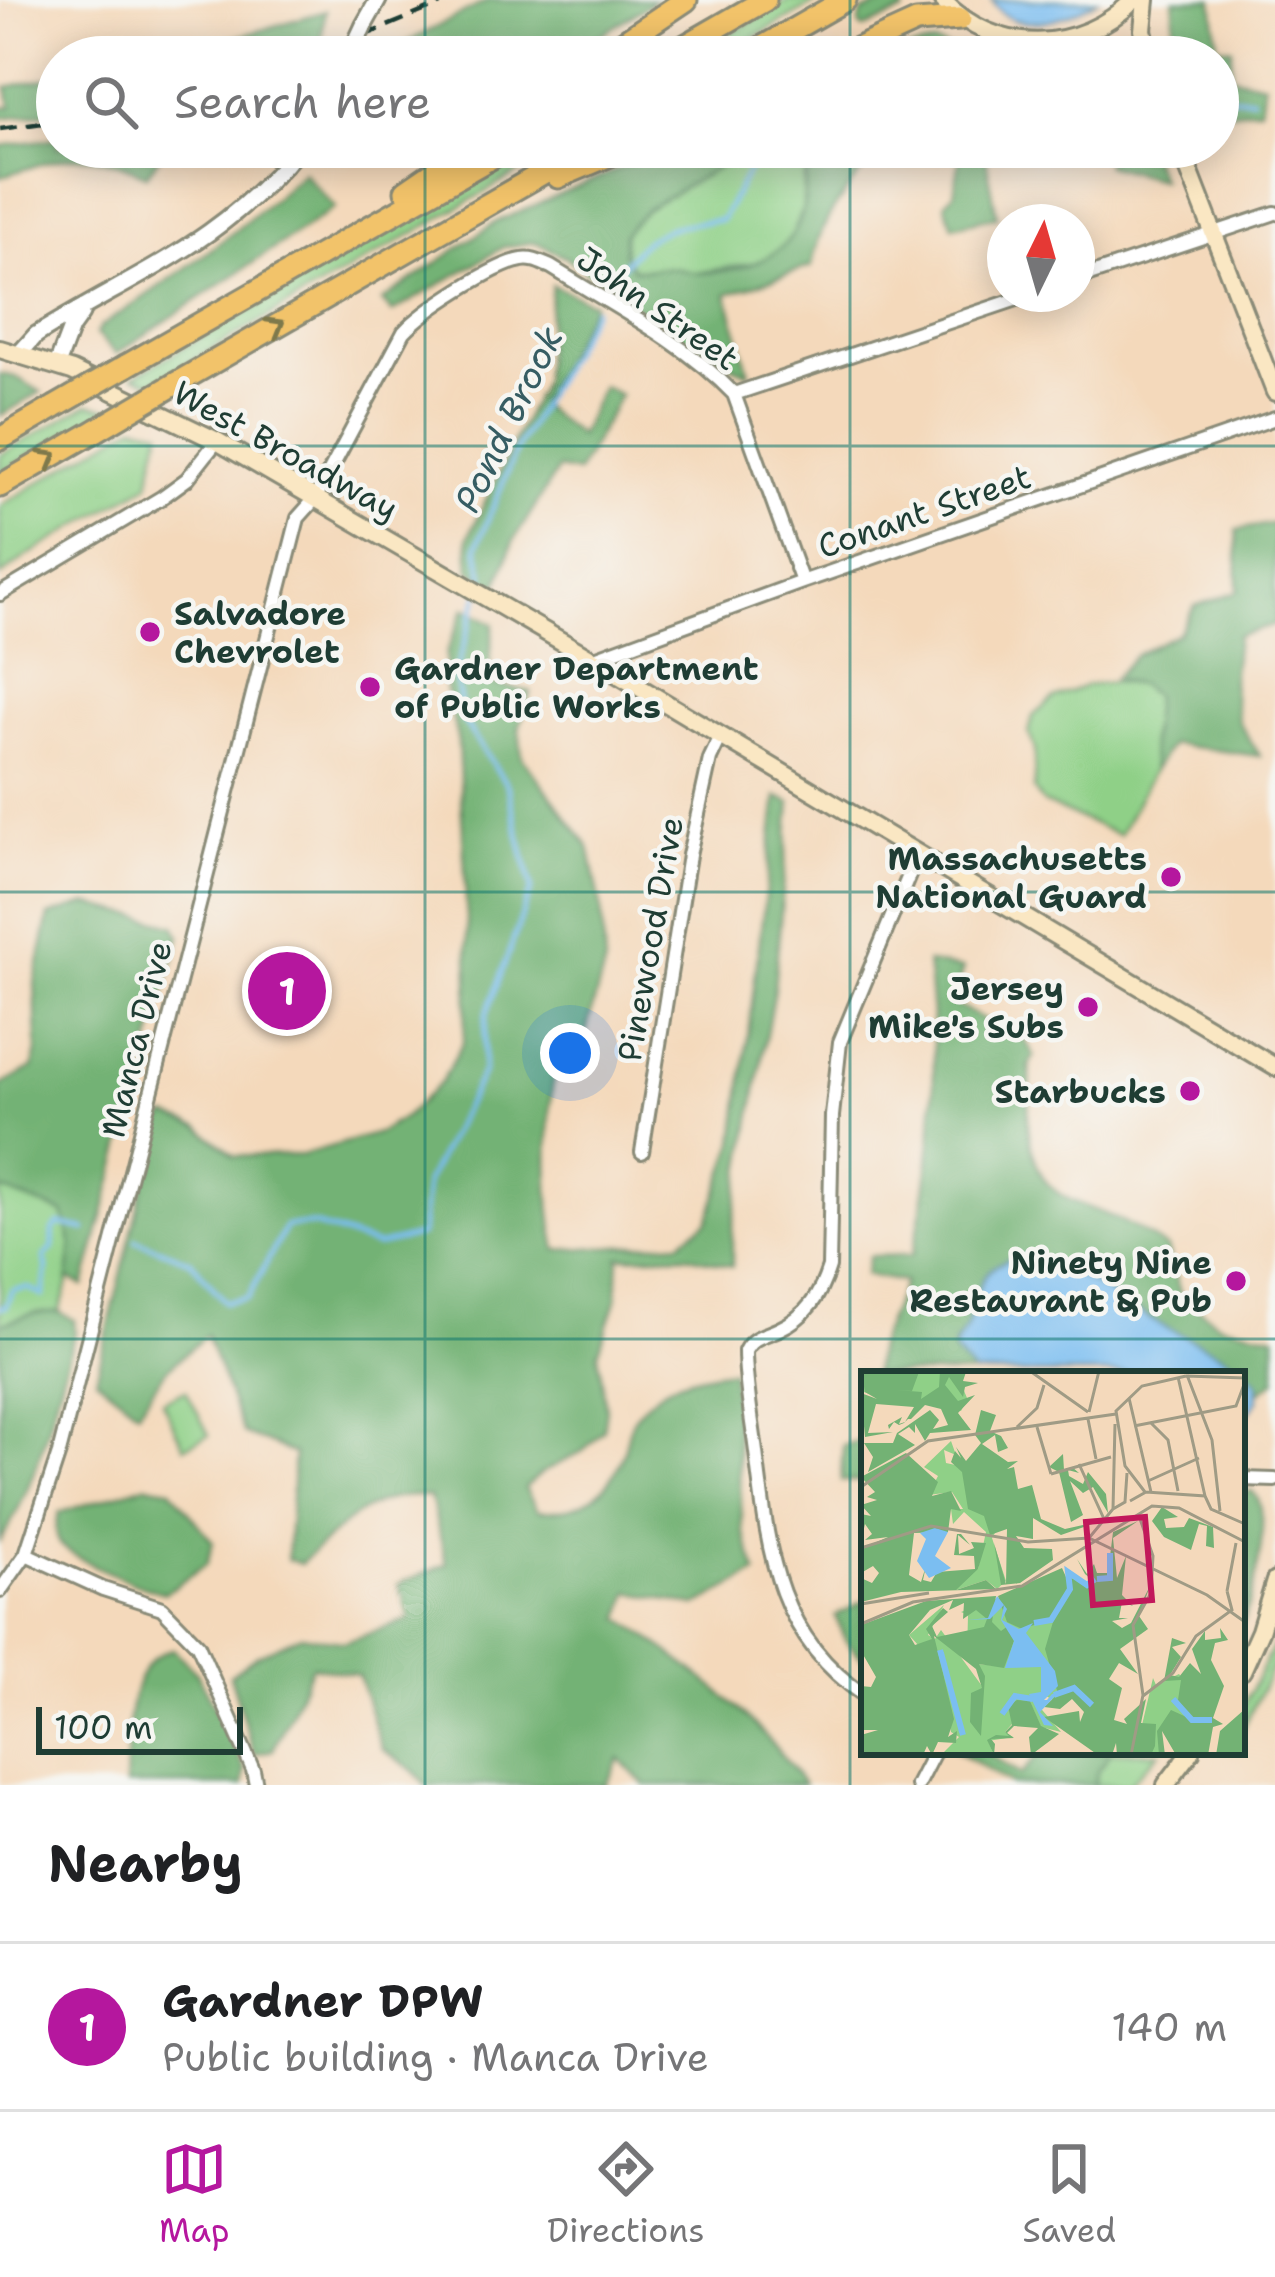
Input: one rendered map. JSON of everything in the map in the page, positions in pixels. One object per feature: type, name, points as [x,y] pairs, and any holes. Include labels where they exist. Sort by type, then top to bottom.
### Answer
[{"type":"highway","points":[[632,36],[686,0]]},
{"type":"highway","points":[[702,36],[765,0]]},
{"type":"highway","points":[[782,36],[845,0]]},
{"type":"highway","points":[[885,36],[916,22],[961,19]]},
{"type":"highway","points":[[295,269],[440,168]]},
{"type":"highway","points":[[0,439],[473,168]]},
{"type":"highway","points":[[0,486],[551,168]]},
{"type":"highway","points":[[480,209],[579,168]]},
{"type":"main road","points":[[942,0],[961,19],[1001,36]]},
{"type":"main road","points":[[1074,36],[1103,24],[1134,0]]},
{"type":"main road","points":[[1144,36],[1147,0]]},
{"type":"main road","points":[[1187,168],[1275,392]]},
{"type":"main road","name":"West Broadway","points":[[0,349],[57,364],[217,441],[1275,1067]]},
{"type":"main road","points":[[1245,1664],[1275,1581]]},
{"type":"main road","points":[[1166,1785],[1190,1755]]},
{"type":"street","points":[[359,36],[377,0]]},
{"type":"street","points":[[20,353],[36,335],[214,231],[282,168]]},
{"type":"street","points":[[1095,273],[1275,212]]},
{"type":"street","name":"Manca Drive","points":[[0,1592],[26,1554],[76,1386],[298,518],[315,499],[411,324],[427,310],[508,265],[525,260],[551,267]]},
{"type":"street","name":"John Street","points":[[551,267],[670,340],[734,394]]},
{"type":"street","points":[[57,364],[70,328],[86,308]]},
{"type":"street","points":[[802,582],[734,394],[987,309]]},
{"type":"street","name":"Conant Street","points":[[592,659],[1275,418]]},
{"type":"street","points":[[0,595],[154,503],[187,479],[217,441]]},
{"type":"street","name":"Pinewood Drive","points":[[642,1152],[689,855],[710,759],[720,738]]},
{"type":"street","points":[[861,1692],[820,1657],[780,1593],[768,1547],[745,1351],[751,1340],[800,1316],[821,1291],[829,1267],[832,1116],[840,1042],[917,856]]},
{"type":"street","points":[[1245,1479],[1275,1480]]},
{"type":"street","points":[[26,1554],[121,1596],[163,1608],[172,1617],[201,1651],[256,1785]]},
{"type":"street","points":[[917,1785],[932,1755]]},
{"type":"green space","points":[[489,0],[655,0],[599,36],[419,36]]},
{"type":"green space","points":[[788,0],[821,0],[757,36],[725,36]]},
{"type":"green space","points":[[905,0],[904,12],[863,29],[859,25],[862,13]]},
{"type":"green space","points":[[1174,0],[1213,0],[1217,36],[1174,36]]},
{"type":"green space","points":[[325,11],[322,36],[241,36]]},
{"type":"green space","points":[[1239,78],[1264,83],[1260,108],[1239,110]]},
{"type":"green space","points":[[36,81],[36,114],[0,118],[0,108],[12,107],[7,87]]},
{"type":"green space","points":[[36,141],[36,166],[0,177],[0,146]]},
{"type":"green space","points":[[496,168],[527,168],[153,383],[134,376]]},
{"type":"green space","points":[[621,168],[717,168],[646,209],[624,233],[624,255],[633,269],[716,272],[764,259],[789,239],[803,209],[808,168],[864,168],[829,216],[812,266],[727,294],[749,373],[706,355],[560,254],[535,242],[504,247],[392,312],[382,301],[496,222]]},
{"type":"green space","points":[[717,168],[809,168],[793,235],[769,260],[697,273],[633,269],[624,255],[624,232],[646,209]]},
{"type":"green space","points":[[958,168],[988,168],[995,204],[987,204],[987,218],[953,226],[945,203],[954,193]]},
{"type":"green space","points":[[1118,168],[1156,168],[1160,179]]},
{"type":"green space","points":[[303,172],[335,208],[116,354],[96,334],[230,235]]},
{"type":"green space","points":[[552,285],[593,303],[538,404],[579,436],[602,386],[620,395],[577,473],[558,469],[513,542],[496,589],[470,570],[468,538],[542,382]]},
{"type":"green space","points":[[0,374],[16,377],[41,392],[0,416]]},
{"type":"green space","points":[[88,404],[111,409],[0,473],[0,455]]},
{"type":"green space","points":[[135,425],[161,430],[149,484],[0,577],[0,506]]},
{"type":"green space","points":[[1275,523],[1275,625],[1237,636],[1232,683],[1238,721],[1260,756],[1171,744],[1153,771],[1154,696],[1140,685],[1113,679],[1134,656],[1178,633],[1195,606],[1238,591],[1237,530]]},
{"type":"green space","points":[[465,608],[494,624],[487,683],[531,692],[519,728],[522,757],[589,847],[601,906],[605,964],[585,1035],[554,1065],[548,1158],[557,1250],[680,1242],[708,1221],[735,1142],[777,797],[791,802],[774,989],[732,1229],[732,1266],[686,1255],[619,1257],[617,1298],[598,1353],[606,1409],[603,1430],[583,1451],[543,1472],[525,1488],[537,1510],[579,1505],[610,1480],[632,1422],[654,1396],[690,1378],[732,1370],[743,1531],[757,1573],[696,1606],[630,1592],[621,1618],[744,1714],[803,1785],[645,1785],[620,1759],[606,1785],[426,1785],[382,1749],[358,1675],[312,1666],[273,1750],[254,1754],[230,1675],[257,1655],[301,1635],[346,1642],[410,1619],[398,1584],[447,1564],[430,1497],[409,1496],[374,1505],[344,1524],[301,1563],[287,1559],[294,1454],[243,1433],[206,1335],[165,1371],[138,1411],[96,1378],[157,1128],[167,1116],[199,1127],[234,1156],[302,1155],[378,1133],[406,1116],[441,1082],[463,1043],[469,981],[465,873],[458,742],[446,690],[446,653]]},
{"type":"green space","points":[[1240,621],[1155,710],[1150,742],[1153,771],[1119,835],[1043,803],[1034,790],[1035,750],[1029,733],[1033,716],[1054,698],[1085,686],[1140,685]]},
{"type":"green space","points":[[87,904],[175,925],[180,936],[84,1286],[68,1278],[72,1245],[63,1213],[0,1189],[0,1086],[33,1068],[37,1051],[35,982],[49,916]]},
{"type":"green space","points":[[927,963],[963,969],[951,1003],[1024,1039],[1034,1055],[1029,1066],[1028,1124],[1034,1155],[1047,1183],[1068,1199],[1123,1222],[1167,1248],[1181,1296],[1220,1324],[1275,1335],[1275,1381],[1260,1392],[1258,1383],[1223,1355],[1158,1324],[1098,1283],[974,1293],[967,1329],[954,1351],[971,1371],[873,1371],[877,1346],[904,1282],[865,1275],[869,1256],[912,1255],[930,1146],[933,1036]]},
{"type":"green space","points":[[0,1189],[63,1213],[72,1249],[59,1312],[35,1313],[0,1324]]},
{"type":"green space","points":[[59,1312],[74,1320],[75,1333],[36,1466],[0,1541],[0,1324],[35,1313]]},
{"type":"green space","points":[[186,1390],[209,1435],[184,1447],[162,1401]]},
{"type":"green space","points":[[861,1442],[861,1481],[841,1481],[843,1445]]},
{"type":"green space","points":[[145,1485],[171,1489],[213,1542],[207,1563],[165,1593],[91,1564],[65,1549],[57,1535],[59,1513]]},
{"type":"green space","points":[[1251,1491],[1258,1500],[1262,1532],[1245,1615],[1245,1492]]},
{"type":"green space","points":[[861,1603],[861,1657],[846,1641],[835,1616]]},
{"type":"green space","points":[[1275,1642],[1275,1662],[1245,1724],[1245,1702]]},
{"type":"green space","points":[[173,1649],[197,1673],[245,1769],[244,1785],[125,1785],[136,1686],[156,1656]]},
{"type":"green space","points":[[963,1755],[991,1755],[1021,1775],[1038,1755],[1109,1755],[1095,1785],[1013,1785]]},
{"type":"green space","points":[[1109,1755],[1157,1755],[1128,1785],[1095,1785]]},
{"type":"water","points":[[992,0],[1098,0],[1057,18],[1026,22],[1001,12]]},
{"type":"water","points":[[1022,1255],[1061,1267],[1226,1357],[1248,1373],[1258,1383],[1258,1401],[1245,1416],[1245,1371],[971,1371],[955,1347],[981,1282],[1006,1261]]},
{"type":"waterway","name":"Pond Brook","points":[[1239,97],[1252,98]]},
{"type":"waterway","name":"Pond Brook","points":[[609,282],[656,234],[721,220],[750,168]]},
{"type":"waterway","name":"Pond Brook","points":[[136,1240],[191,1261],[225,1302],[248,1298],[286,1226],[314,1225],[377,1246],[421,1235],[426,1182],[483,1072],[486,1016],[532,888],[507,785],[464,722],[455,674],[484,577],[477,546],[517,448],[594,308]]},
{"type":"waterway","name":"Pond Brook","points":[[0,1308],[6,1306],[12,1290],[28,1288],[43,1296],[44,1257],[53,1248],[53,1230],[59,1224],[86,1230]]},
{"type":"railway","points":[[363,36],[450,0]]},
{"type":"railway","points":[[0,129],[36,124]]},
{"type":"place","name":"Salvadore Chevrolet","points":[[150,632]]},
{"type":"place","name":"Gardner Department of Public Works","points":[[370,687]]},
{"type":"place","name":"Massachusetts National Guard","points":[[1171,877]]},
{"type":"place","name":"Gardner DPW","points":[[287,991]]},
{"type":"place","name":"Jersey Mike's Subs","points":[[1088,1007]]},
{"type":"place","name":"Starbucks","points":[[1190,1091]]},
{"type":"place","name":"Ninety Nine Restaurant & Pub","points":[[1236,1281]]}]
